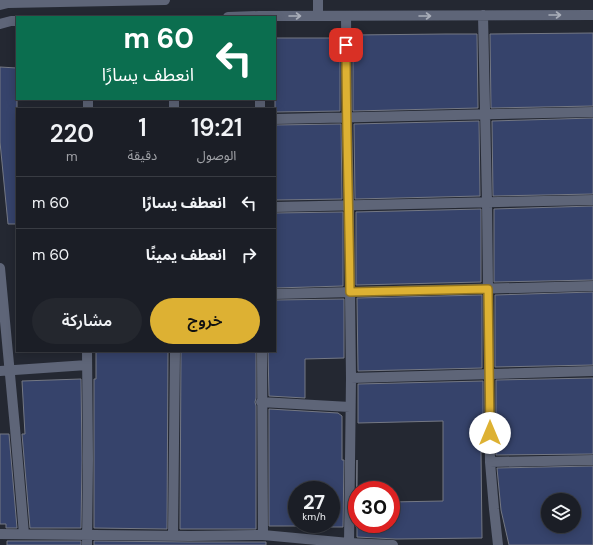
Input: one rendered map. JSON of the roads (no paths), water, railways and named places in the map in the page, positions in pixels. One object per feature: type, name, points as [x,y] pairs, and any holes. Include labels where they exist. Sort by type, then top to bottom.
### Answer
[{"type":"street","points":[[0,5],[8,3],[165,0]]},
{"type":"street","points":[[318,0],[318,16]]},
{"type":"street","points":[[484,15],[490,462],[498,545],[490,545]]},
{"type":"street","points":[[259,16],[593,15]]},
{"type":"street","points":[[346,16],[351,378],[349,544]]},
{"type":"street","points":[[0,19],[14,21]]},
{"type":"street","points":[[0,24],[14,21]]},
{"type":"street","points":[[276,119],[593,112]]},
{"type":"street","points":[[276,207],[593,200]]},
{"type":"street","points":[[0,268],[5,371],[24,534]]},
{"type":"street","points":[[276,294],[593,286]]},
{"type":"street","points":[[87,352],[87,540]]},
{"type":"street","points":[[173,536],[175,352]]},
{"type":"street","points":[[262,352],[261,402],[263,535]]},
{"type":"street","points":[[5,371],[87,365]]},
{"type":"street","points":[[351,378],[593,371]]},
{"type":"street","points":[[261,402],[350,407]]},
{"type":"street","points":[[490,462],[593,460]]},
{"type":"street","points":[[0,534],[24,534],[87,540],[173,536],[190,540],[263,535],[276,540],[392,545]]}]
